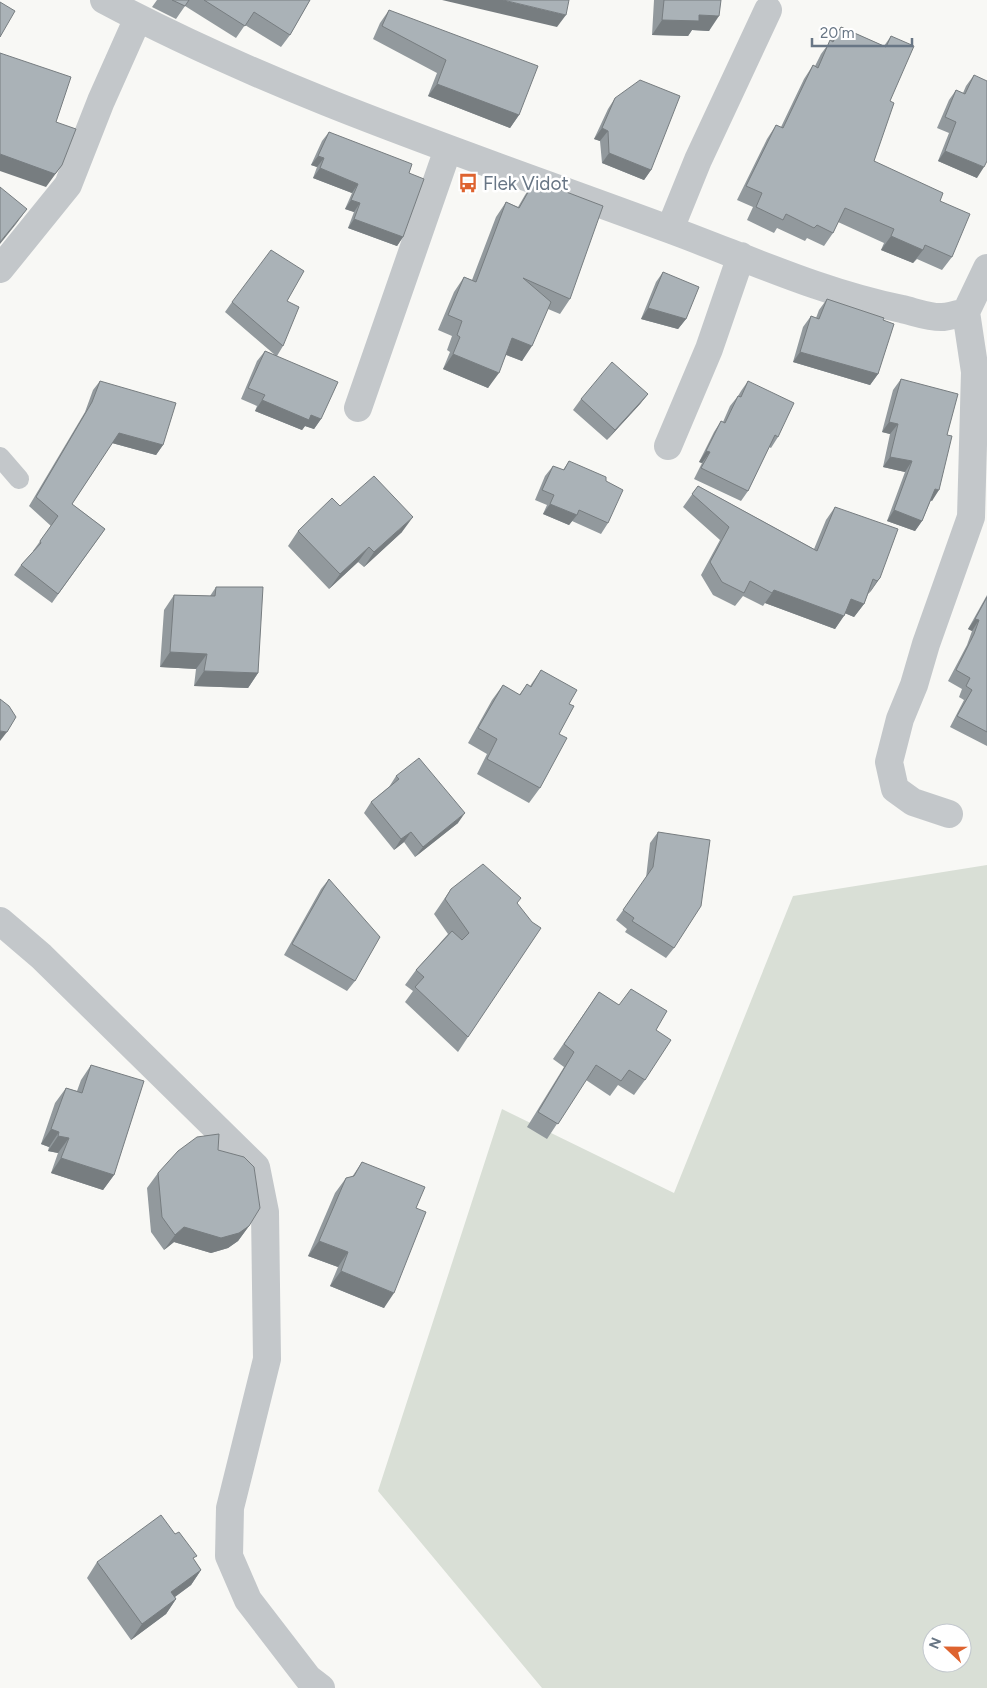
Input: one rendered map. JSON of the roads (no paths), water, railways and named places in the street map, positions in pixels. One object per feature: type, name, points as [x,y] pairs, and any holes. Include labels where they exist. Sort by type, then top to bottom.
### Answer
[{"type":"street","points":[[104,0],[138,18],[291,87],[448,149],[741,256],[811,285],[889,307],[941,318],[966,312]]},
{"type":"street","points":[[670,229],[698,160],[768,10]]},
{"type":"street","points":[[0,269],[68,185],[101,102],[138,18]]},
{"type":"street","points":[[358,408],[448,149]]},
{"type":"street","points":[[668,446],[709,349],[741,256]]},
{"type":"street","points":[[949,814],[913,802],[895,788],[889,762],[900,719],[914,685],[926,644],[971,517],[975,372],[966,312],[987,268]]},
{"type":"street","points":[[0,921],[41,956],[256,1167],[265,1212],[267,1360],[230,1508],[229,1556],[248,1600],[308,1678],[321,1688]]},
{"type":"lane","points":[[0,457],[19,479]]},
{"type":"place","name":"Flek Vidot","points":[[468,183]]}]
